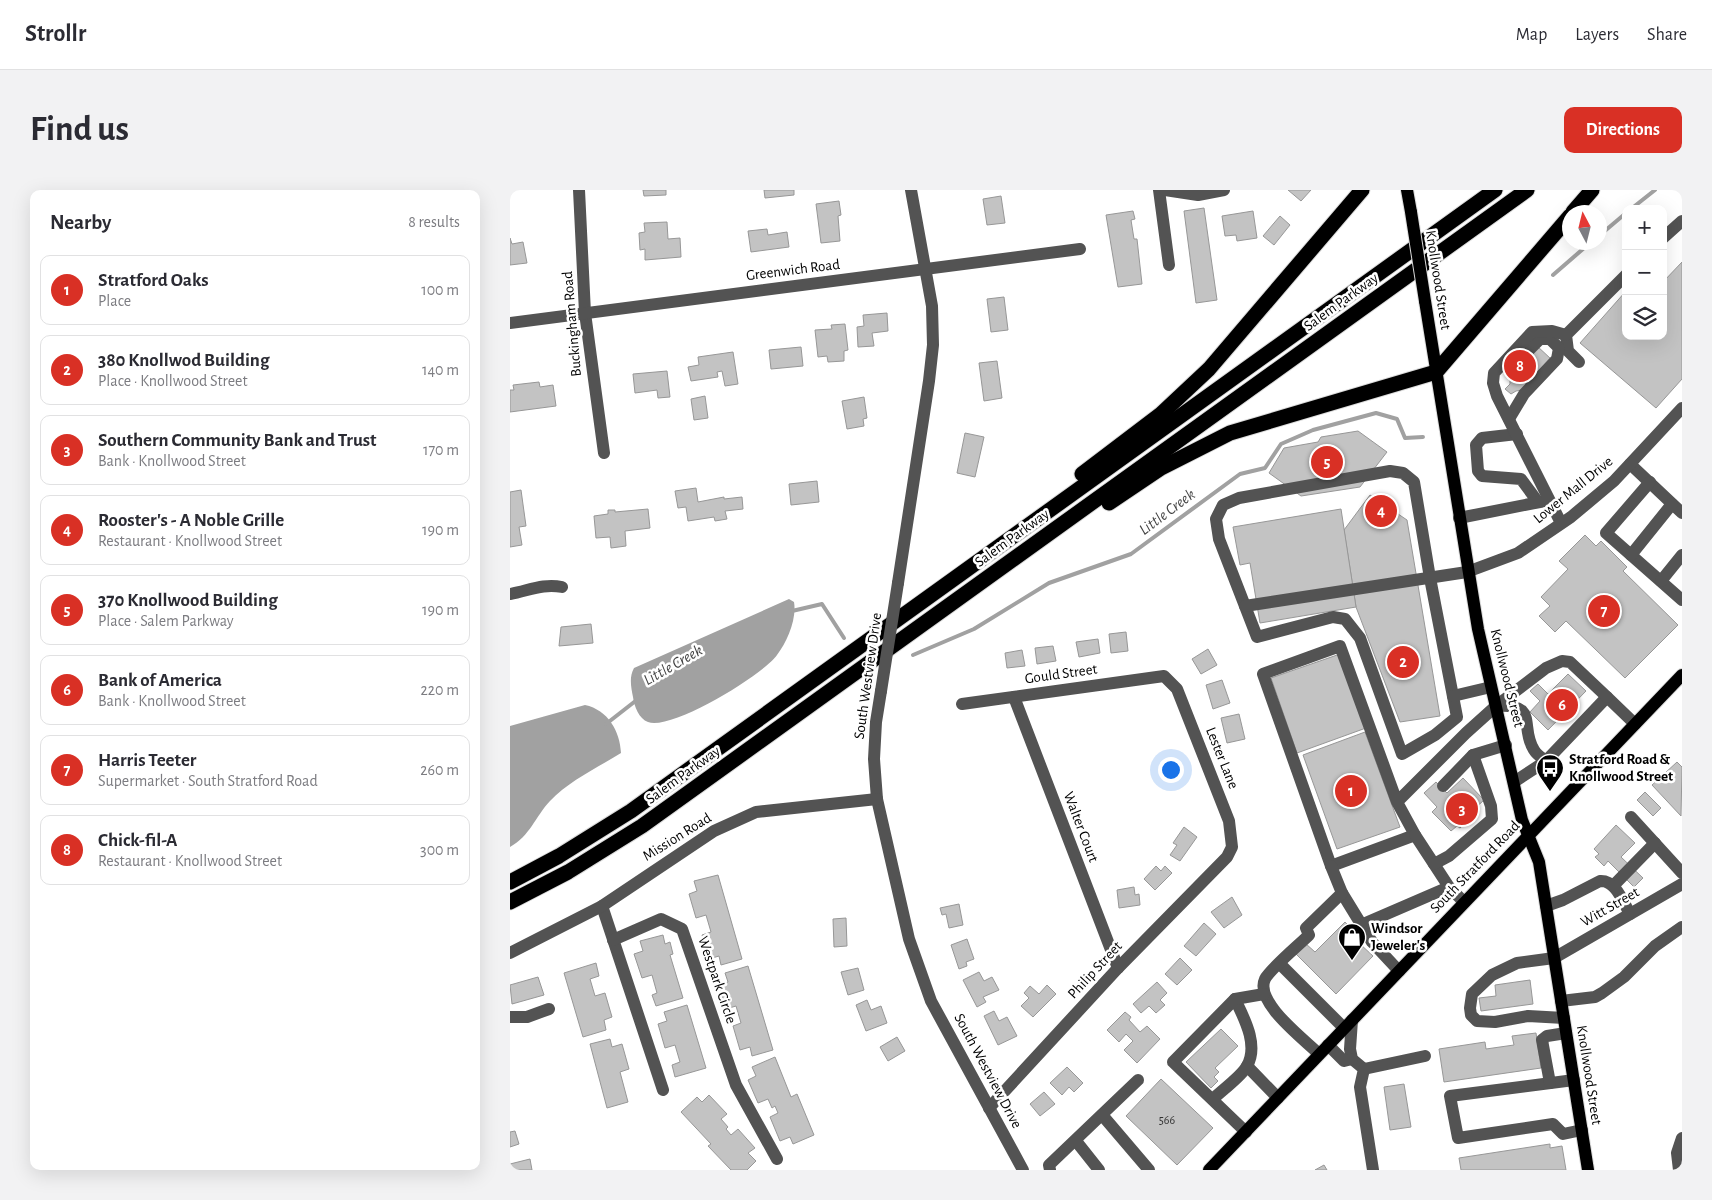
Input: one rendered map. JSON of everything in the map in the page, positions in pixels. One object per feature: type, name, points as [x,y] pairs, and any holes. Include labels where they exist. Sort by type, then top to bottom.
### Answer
[{"type":"highway","points":[[1064,499],[1071,482],[1161,414],[1209,369],[1362,190]]},
{"type":"highway","name":"Salem Parkway","points":[[510,882],[559,856],[631,811],[1495,190]]},
{"type":"highway","name":"Salem Parkway","points":[[510,902],[568,872],[642,826],[1527,190]]},
{"type":"highway","points":[[1579,205],[1592,190]]},
{"type":"highway","points":[[1081,511],[1099,509],[1161,468],[1230,433],[1436,372],[1562,225]]},
{"type":"main road","name":"Knollwood Street","points":[[1407,190],[1468,572],[1491,687],[1522,820],[1539,862],[1588,1170]]},
{"type":"main road","name":"South Stratford Road","points":[[1209,1170],[1682,675]]},
{"type":"street","name":"Buckingham Road","points":[[580,190],[585,313],[604,453]]},
{"type":"street","name":"South Westview Drive","points":[[910,190],[927,269],[932,306],[933,345],[930,381],[876,722],[874,759],[877,799],[909,939],[931,1001],[1023,1170]]},
{"type":"street","points":[[1159,190],[1169,265]]},
{"type":"street","points":[[1165,190],[1198,195],[1224,190]]},
{"type":"street","points":[[1667,234],[1682,221]]},
{"type":"street","name":"Greenwich Road","points":[[510,323],[1080,249]]},
{"type":"street","points":[[1566,335],[1622,279]]},
{"type":"street","points":[[1544,501],[1517,434],[1496,393],[1493,384],[1494,373],[1532,332],[1552,331],[1566,335]]},
{"type":"street","points":[[1566,335],[1568,351],[1579,362]]},
{"type":"street","points":[[1496,393],[1503,376],[1534,343],[1540,339],[1550,339],[1556,343],[1560,354],[1557,359],[1506,414]]},
{"type":"street","name":"Lower Mall Drive","points":[[1245,606],[1468,572],[1518,553],[1561,524],[1614,481],[1682,408]]},
{"type":"street","points":[[1517,434],[1482,438],[1476,445],[1478,471],[1482,476],[1521,479],[1544,501],[1561,524]]},
{"type":"street","points":[[1630,464],[1682,513]]},
{"type":"street","points":[[1390,471],[1403,473],[1414,482],[1430,578],[1458,717],[1435,735],[1402,754],[1360,638],[1345,619],[1333,617],[1257,637],[1220,539],[1216,519],[1223,505],[1239,498],[1390,471]]},
{"type":"street","points":[[1650,482],[1606,533],[1682,600]]},
{"type":"street","points":[[1459,518],[1544,501]]},
{"type":"street","points":[[1631,555],[1672,504]]},
{"type":"street","points":[[1661,581],[1682,555]]},
{"type":"street","points":[[510,594],[550,584],[562,587]]},
{"type":"street","points":[[1399,970],[1372,942],[1342,893],[1263,674],[1340,646],[1398,802],[1415,835],[1449,888],[1464,902]]},
{"type":"street","points":[[1398,802],[1466,733],[1496,706],[1546,668],[1562,661],[1570,662],[1635,724]]},
{"type":"street","name":"Gould Street","points":[[962,704],[1164,676]]},
{"type":"street","name":"Lester Lane","points":[[1164,676],[1177,689],[1229,821],[1232,847],[1227,857]]},
{"type":"street","points":[[1453,696],[1491,687]]},
{"type":"street","points":[[1514,782],[1546,761],[1607,697]]},
{"type":"street","name":"Walter Court","points":[[1014,698],[1118,968]]},
{"type":"street","points":[[1496,706],[1513,705],[1519,708],[1528,723],[1534,750],[1546,761]]},
{"type":"street","points":[[1443,786],[1473,755],[1506,745]]},
{"type":"street","points":[[1434,864],[1449,856],[1492,818],[1490,806],[1473,755]]},
{"type":"street","name":"Mission Road","points":[[510,953],[602,906],[714,831],[756,812],[877,799]]},
{"type":"street","points":[[1631,817],[1682,873]]},
{"type":"street","points":[[1331,866],[1415,835]]},
{"type":"street","points":[[1614,886],[1655,842]]},
{"type":"street","name":"Philip Street","points":[[989,1108],[1118,968],[1227,857]]},
{"type":"street","points":[[1546,906],[1562,900],[1600,880],[1605,880],[1614,886],[1630,914]]},
{"type":"street","name":"Witt Street","points":[[1554,958],[1682,884]]},
{"type":"street","points":[[1361,925],[1449,888]]},
{"type":"street","points":[[1342,893],[1306,928],[1309,935],[1266,976],[1264,994],[1270,1007],[1323,1049],[1344,1061],[1352,1060]]},
{"type":"street","points":[[602,906],[663,1090]]},
{"type":"street","name":"Westpark Circle","points":[[613,940],[661,919],[682,929],[736,1086],[778,1160]]},
{"type":"street","points":[[1561,1001],[1595,997],[1602,993],[1624,977],[1655,946],[1682,927]]},
{"type":"street","points":[[1554,958],[1517,963],[1492,975],[1472,994],[1471,1015],[1477,1021],[1495,1022],[1528,1016],[1564,1018]]},
{"type":"street","points":[[1280,964],[1348,1024],[1352,1060],[1364,1069],[1425,1056]]},
{"type":"street","points":[[1246,1132],[1173,1062],[1235,999],[1264,994]]},
{"type":"street","points":[[1213,1099],[1247,1066],[1251,1045],[1248,1025],[1235,999]]},
{"type":"street","points":[[510,1017],[527,1017],[549,1009]]},
{"type":"street","points":[[1550,1083],[1542,1040],[1547,1036],[1566,1033]]},
{"type":"street","points":[[1247,1066],[1278,1098]]},
{"type":"street","points":[[1364,1069],[1360,1087],[1373,1170]]},
{"type":"street","points":[[1050,1170],[1049,1165],[1103,1116],[1138,1080]]},
{"type":"street","points":[[1574,1080],[1450,1096],[1458,1138],[1553,1124],[1563,1134],[1582,1130]]},
{"type":"street","points":[[1103,1116],[1149,1170]]},
{"type":"street","points":[[1679,1170],[1677,1154],[1682,1138]]},
{"type":"street","points":[[1076,1141],[1099,1170]]},
{"type":"water","points":[[789,599],[794,602],[795,609],[788,637],[777,655],[754,675],[716,699],[676,718],[660,723],[648,722],[640,715],[635,704],[631,686],[631,675],[634,668]]},
{"type":"water","points":[[585,705],[600,712],[611,723],[618,737],[621,753],[574,781],[558,794],[545,807],[523,837],[510,847],[510,726]]},
{"type":"building","points":[[643,190],[666,190],[666,195],[644,196]]},
{"type":"building","points":[[764,190],[794,190],[794,195],[765,198]]},
{"type":"building","points":[[1288,190],[1311,190],[1301,201]]},
{"type":"building","points":[[1001,196],[1005,223],[987,225],[983,199]]},
{"type":"building","points":[[839,201],[841,215],[838,216],[840,241],[821,243],[816,204]]},
{"type":"building","points":[[1204,208],[1217,300],[1196,303],[1184,211]]},
{"type":"building","points":[[1133,211],[1135,219],[1131,220],[1134,239],[1137,239],[1142,284],[1118,287],[1106,215]]},
{"type":"building","points":[[1253,211],[1257,238],[1237,241],[1236,235],[1225,236],[1222,216]]},
{"type":"building","points":[[1280,216],[1290,225],[1274,245],[1263,236]]},
{"type":"building","points":[[667,222],[668,239],[680,238],[681,257],[645,260],[645,249],[640,250],[639,233],[645,232],[644,223]]},
{"type":"building","points":[[767,229],[768,235],[787,232],[789,247],[751,252],[748,231]]},
{"type":"building","points":[[510,238],[512,244],[523,242],[527,263],[510,265]]},
{"type":"building","points":[[1682,262],[1682,379],[1656,408],[1580,343],[1622,296],[1622,340],[1667,340],[1667,278]]},
{"type":"building","points":[[1004,297],[1008,330],[991,332],[987,299]]},
{"type":"building","points":[[887,313],[888,331],[872,333],[874,346],[858,347],[857,327],[864,326],[863,315]]},
{"type":"building","points":[[845,324],[848,350],[844,351],[844,361],[828,362],[827,356],[818,357],[815,330],[832,329],[831,325]]},
{"type":"building","points":[[1536,345],[1551,359],[1522,390],[1511,394],[1505,389],[1510,384],[1510,375]]},
{"type":"building","points":[[801,347],[803,366],[771,369],[769,350]]},
{"type":"building","points":[[733,352],[738,384],[725,386],[722,371],[717,372],[718,377],[691,381],[688,367],[699,365],[698,357]]},
{"type":"building","points":[[997,361],[1002,398],[984,401],[979,363]]},
{"type":"building","points":[[667,371],[670,397],[658,398],[657,390],[635,393],[633,374]]},
{"type":"building","points":[[539,382],[540,387],[553,385],[556,406],[510,412],[510,390],[514,390],[513,385]]},
{"type":"building","points":[[705,396],[708,418],[694,420],[691,399]]},
{"type":"building","points":[[864,397],[867,418],[863,419],[864,426],[847,429],[842,401]]},
{"type":"building","points":[[1358,431],[1387,452],[1360,487],[1301,496],[1269,473],[1284,448],[1318,442],[1321,437]]},
{"type":"building","points":[[965,433],[984,437],[975,477],[957,473]]},
{"type":"building","points":[[817,481],[819,502],[791,505],[789,484]]},
{"type":"building","points":[[696,488],[698,502],[724,497],[724,499],[742,497],[743,509],[725,511],[727,519],[715,521],[714,517],[688,521],[686,507],[678,508],[675,491]]},
{"type":"building","points":[[521,490],[526,526],[519,527],[522,545],[510,547],[510,492]]},
{"type":"building","points":[[1370,495],[1407,520],[1440,716],[1400,722],[1356,607],[1344,530]]},
{"type":"building","points":[[648,509],[650,528],[625,531],[626,546],[611,548],[610,537],[596,538],[594,516],[608,514],[608,510],[615,510],[615,512]]},
{"type":"building","points":[[1341,509],[1356,607],[1260,623],[1250,563],[1240,565],[1233,527]]},
{"type":"building","points":[[1585,535],[1596,546],[1601,541],[1627,567],[1623,571],[1678,625],[1625,678],[1566,621],[1555,632],[1539,616],[1550,606],[1541,597],[1568,569],[1559,561]]},
{"type":"building","points":[[591,624],[593,643],[559,646],[561,627]]},
{"type":"building","points":[[1126,632],[1128,651],[1111,653],[1109,634]]},
{"type":"building","points":[[1098,639],[1100,653],[1079,657],[1076,642]]},
{"type":"building","points":[[1053,646],[1056,661],[1037,664],[1035,648]]},
{"type":"building","points":[[1208,649],[1217,665],[1201,674],[1192,659]]},
{"type":"building","points":[[1022,650],[1025,666],[1007,668],[1005,653]]},
{"type":"building","points":[[1340,654],[1366,728],[1297,753],[1271,678]]},
{"type":"building","points":[[1568,674],[1586,691],[1548,730],[1530,712],[1540,701],[1530,691],[1538,684],[1548,694]]},
{"type":"building","points":[[1222,680],[1230,703],[1213,709],[1206,685]]},
{"type":"building","points":[[1239,714],[1245,739],[1227,743],[1221,718]]},
{"type":"building","points":[[1365,732],[1400,827],[1337,849],[1303,755]]},
{"type":"building","points":[[1677,762],[1682,767],[1681,816],[1652,785]]},
{"type":"building","points":[[1463,778],[1484,800],[1469,814],[1472,817],[1460,828],[1457,826],[1451,831],[1432,812],[1437,807],[1424,793],[1436,782],[1447,793]]},
{"type":"building","points":[[1645,792],[1661,808],[1653,816],[1637,800]]},
{"type":"building","points":[[1616,825],[1635,843],[1621,857],[1643,878],[1634,887],[1608,861],[1604,866],[1595,857],[1599,854],[1594,849]]},
{"type":"building","points":[[1184,827],[1197,837],[1180,861],[1170,855],[1177,845],[1173,843]]},
{"type":"building","points":[[1156,866],[1161,871],[1165,866],[1172,873],[1155,890],[1144,879]]},
{"type":"building","points":[[718,875],[742,959],[721,965],[719,956],[709,959],[702,935],[711,932],[706,915],[696,918],[689,894],[697,891],[694,881]]},
{"type":"building","points":[[1134,887],[1135,895],[1139,894],[1140,905],[1119,908],[1117,890]]},
{"type":"building","points":[[1232,897],[1242,915],[1224,928],[1211,912]]},
{"type":"building","points":[[959,904],[963,925],[949,928],[946,914],[942,915],[940,908]]},
{"type":"building","points":[[846,918],[847,946],[834,947],[833,919]]},
{"type":"building","points":[[1345,922],[1361,938],[1359,943],[1373,956],[1336,994],[1295,953],[1305,943],[1315,952]]},
{"type":"building","points":[[1204,923],[1216,934],[1196,956],[1184,946]]},
{"type":"building","points":[[663,935],[665,944],[670,942],[673,954],[670,955],[683,998],[656,1006],[652,995],[657,993],[652,975],[642,978],[634,954],[643,951],[640,941]]},
{"type":"building","points":[[967,939],[974,959],[966,962],[967,966],[959,969],[951,945]]},
{"type":"building","points":[[1180,958],[1192,970],[1177,985],[1165,974]]},
{"type":"building","points":[[596,963],[599,976],[590,979],[595,996],[605,993],[612,1017],[604,1020],[606,1030],[583,1037],[564,973]]},
{"type":"building","points":[[748,966],[773,1050],[752,1056],[750,1047],[740,1050],[733,1026],[741,1023],[736,1006],[726,1009],[719,985],[728,982],[725,973]]},
{"type":"building","points":[[858,968],[864,990],[848,995],[841,972]]},
{"type":"building","points":[[979,972],[984,981],[992,977],[999,990],[983,997],[986,1002],[977,1007],[963,980]]},
{"type":"building","points":[[538,977],[544,995],[512,1004],[510,985]]},
{"type":"building","points":[[1530,980],[1533,1004],[1481,1011],[1479,998],[1496,996],[1495,985]]},
{"type":"building","points":[[1157,982],[1167,993],[1160,1000],[1165,1005],[1156,1013],[1149,1006],[1141,1013],[1133,1004]]},
{"type":"building","points":[[1047,985],[1056,994],[1033,1017],[1021,1006],[1029,998],[1024,993],[1030,986],[1039,994]]},
{"type":"building","points":[[867,1000],[871,1010],[881,1006],[887,1023],[866,1031],[856,1005]]},
{"type":"building","points":[[687,1005],[706,1068],[675,1077],[672,1065],[680,1062],[675,1045],[665,1048],[658,1024],[667,1021],[664,1012]]},
{"type":"building","points":[[994,1011],[999,1021],[1007,1017],[1017,1036],[998,1045],[984,1016]]},
{"type":"building","points":[[1125,1012],[1131,1017],[1129,1020],[1140,1032],[1147,1026],[1160,1039],[1137,1063],[1124,1050],[1133,1041],[1126,1034],[1119,1042],[1107,1030]]},
{"type":"building","points":[[1221,1029],[1238,1046],[1215,1068],[1219,1072],[1214,1077],[1218,1081],[1211,1088],[1186,1062]]},
{"type":"building","points":[[1536,1033],[1541,1068],[1444,1082],[1439,1049],[1485,1042],[1486,1049],[1514,1045],[1512,1036]]},
{"type":"building","points":[[897,1037],[905,1051],[888,1061],[880,1047]]},
{"type":"building","points":[[610,1039],[612,1047],[622,1044],[629,1069],[620,1072],[628,1102],[607,1108],[590,1044]]},
{"type":"building","points":[[775,1057],[791,1097],[797,1094],[814,1135],[793,1144],[790,1137],[780,1141],[770,1117],[778,1113],[775,1106],[772,1108],[768,1099],[758,1103],[748,1080],[756,1076],[752,1067]]},
{"type":"building","points":[[1067,1067],[1083,1083],[1074,1092],[1069,1087],[1062,1095],[1050,1083]]},
{"type":"building","points":[[1161,1079],[1213,1128],[1177,1165],[1126,1116]]},
{"type":"building","points":[[1404,1084],[1411,1127],[1390,1130],[1384,1087]]},
{"type":"building","points":[[1044,1092],[1055,1104],[1040,1116],[1030,1104]]},
{"type":"building","points":[[709,1095],[727,1114],[721,1119],[728,1127],[726,1129],[731,1135],[738,1129],[755,1148],[748,1153],[756,1161],[747,1170],[731,1170],[708,1146],[711,1144],[681,1112],[697,1097],[702,1102]]},
{"type":"building","points":[[515,1131],[519,1144],[510,1147],[510,1132]]},
{"type":"building","points":[[1550,1144],[1550,1148],[1562,1146],[1566,1170],[1461,1170],[1459,1158]]},
{"type":"building","points":[[530,1159],[532,1170],[510,1170],[510,1164]]},
{"type":"building","points":[[1324,1165],[1327,1170],[1315,1170]]},
{"type":"waterway","name":"Little Creek","points":[[1636,205],[1655,190]]},
{"type":"waterway","name":"Little Creek","points":[[1607,229],[1622,216]]},
{"type":"waterway","name":"Little Creek","points":[[1553,275],[1582,250]]},
{"type":"waterway","name":"Little Creek","points":[[913,655],[974,629],[1049,583],[1131,554],[1240,474],[1265,468],[1281,444],[1313,430],[1376,413],[1397,419],[1405,438],[1423,437]]},
{"type":"waterway","name":"Little Creek","points":[[792,611],[822,604],[844,638]]},
{"type":"waterway","name":"Little Creek","points":[[606,724],[638,699]]},
{"type":"place","name":"Chick-fil-A","points":[[1520,366]]},
{"type":"place","name":"370 Knollwood Building","points":[[1327,462]]},
{"type":"place","name":"Rooster's - A Noble Grille","points":[[1381,511]]},
{"type":"place","name":"Harris Teeter","points":[[1604,611]]},
{"type":"place","name":"380 Knollwod Building","points":[[1403,662]]},
{"type":"place","name":"Bank of America","points":[[1562,705]]},
{"type":"place","name":"Stratford Oaks","points":[[1351,791]]},
{"type":"place","name":"Stratford Road & Knollwood Street","points":[[1550,792]]},
{"type":"place","name":"Southern Community Bank and Trust","points":[[1462,809]]},
{"type":"place","name":"Windsor Jeweler's","points":[[1352,961]]}]
